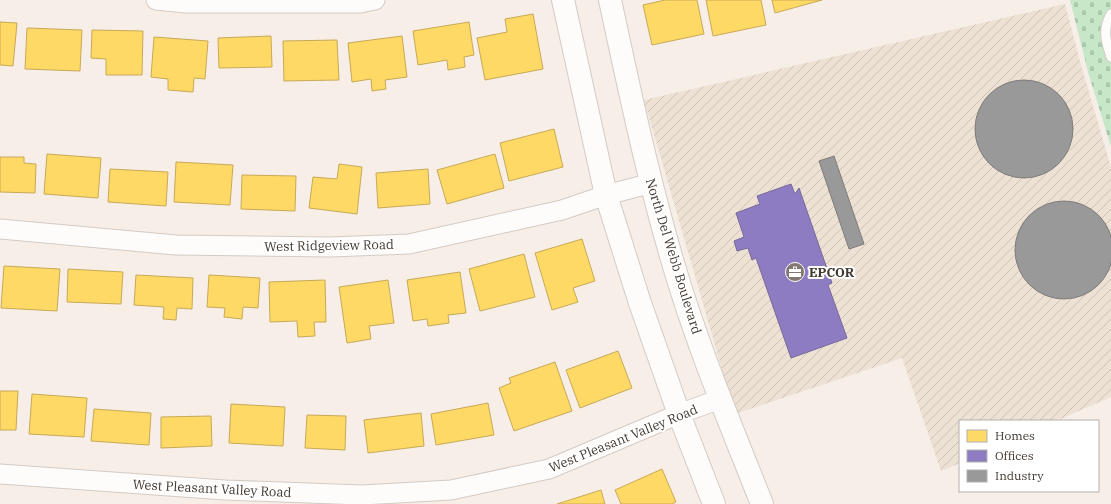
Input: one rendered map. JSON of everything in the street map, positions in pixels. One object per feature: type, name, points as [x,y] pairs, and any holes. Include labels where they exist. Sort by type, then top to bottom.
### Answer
[{"type":"street","points":[[156,0],[186,3],[360,2],[375,0]]},
{"type":"street","points":[[563,0],[606,195],[640,303],[679,414],[714,504]]},
{"type":"street","name":"North Del Webb Boulevard","points":[[610,0],[652,183],[681,289],[720,399],[762,504]]},
{"type":"street","name":"West Ridgeview Road","points":[[0,229],[176,245],[330,247],[409,244],[562,210],[606,195],[652,183]]},
{"type":"street","name":"West Pleasant Valley Road","points":[[0,474],[225,497],[362,495],[451,490],[549,469],[679,414],[720,399]]},
{"type":"lane","points":[[1111,14],[1106,24],[1104,34],[1111,58]]},
{"type":"shaded area","points":[[1065,4],[1111,167],[1111,397],[1058,420],[959,420],[959,463],[941,471],[902,358],[735,414],[644,100]]},
{"type":"green space","points":[[1070,0],[1111,0],[1111,147],[1088,72]]},
{"type":"building: Homes","points":[[665,0],[697,0],[704,34],[652,45],[643,5]]},
{"type":"building: Homes","points":[[706,0],[761,0],[766,25],[713,36]]},
{"type":"building: Homes","points":[[772,0],[822,0],[775,13]]},
{"type":"building: Homes","points":[[533,14],[543,69],[485,80],[477,38],[507,32],[505,19]]},
{"type":"building: Homes","points":[[0,22],[17,23],[13,66],[0,65]]},
{"type":"building: Homes","points":[[469,22],[474,55],[464,57],[465,67],[448,70],[447,60],[418,65],[413,31]]},
{"type":"building: Homes","points":[[27,28],[82,30],[80,71],[25,69]]},
{"type":"building: Homes","points":[[92,30],[143,31],[142,75],[106,75],[106,59],[91,58]]},
{"type":"building: Homes","points":[[271,36],[272,67],[219,68],[218,38]]},
{"type":"building: Homes","points":[[402,36],[407,77],[385,80],[386,89],[372,91],[371,79],[352,82],[348,43]]},
{"type":"building: Homes","points":[[154,37],[208,41],[205,79],[194,78],[193,92],[168,90],[168,79],[151,77]]},
{"type":"building: Homes","points":[[337,40],[339,80],[284,81],[283,41]]},
{"type":"building: Homes","points":[[554,129],[563,167],[509,181],[500,143]]},
{"type":"building: Homes","points":[[47,154],[101,158],[98,198],[44,194]]},
{"type":"building: Homes","points":[[495,154],[504,188],[447,204],[437,170]]},
{"type":"building: Homes","points":[[0,157],[24,157],[24,163],[36,164],[35,193],[0,192]]},
{"type":"building: Homes","points":[[176,162],[233,165],[230,205],[174,202]]},
{"type":"building: Homes","points":[[339,164],[362,167],[357,214],[309,208],[313,177],[337,179]]},
{"type":"building: Homes","points":[[110,169],[168,172],[166,206],[108,202]]},
{"type":"building: Homes","points":[[428,169],[430,204],[378,208],[376,173]]},
{"type":"building: Homes","points":[[242,175],[296,176],[295,211],[241,209]]},
{"type":"building: Homes","points":[[582,239],[595,281],[573,288],[578,302],[552,310],[535,253]]},
{"type":"building: Homes","points":[[524,254],[535,297],[480,311],[469,269]]},
{"type":"building: Homes","points":[[4,266],[60,269],[57,311],[1,308]]},
{"type":"building: Homes","points":[[68,269],[123,272],[121,304],[67,302]]},
{"type":"building: Homes","points":[[460,272],[466,313],[448,315],[449,323],[428,326],[427,319],[413,321],[407,280]]},
{"type":"building: Homes","points":[[136,275],[193,278],[192,309],[177,308],[176,320],[163,319],[164,307],[134,305]]},
{"type":"building: Homes","points":[[209,275],[260,278],[258,308],[243,307],[242,319],[224,317],[225,308],[207,307]]},
{"type":"building: Homes","points":[[325,280],[326,322],[314,322],[315,336],[298,337],[297,321],[270,322],[269,282]]},
{"type":"building: Homes","points":[[388,280],[394,323],[369,326],[371,339],[347,343],[339,287]]},
{"type":"building: Homes","points":[[618,351],[632,388],[580,408],[566,370]]},
{"type":"building: Homes","points":[[555,362],[572,411],[514,431],[499,388],[511,383],[509,378]]},
{"type":"building: Homes","points":[[0,391],[18,391],[16,430],[0,430]]},
{"type":"building: Homes","points":[[32,394],[87,398],[84,437],[29,434]]},
{"type":"building: Homes","points":[[488,403],[494,435],[436,445],[431,414]]},
{"type":"building: Homes","points":[[231,404],[285,407],[283,446],[229,443]]},
{"type":"building: Homes","points":[[94,409],[151,413],[149,445],[91,441]]},
{"type":"building: Homes","points":[[421,413],[424,446],[368,453],[364,420]]},
{"type":"building: Homes","points":[[307,415],[346,416],[345,450],[305,448]]},
{"type":"building: Homes","points":[[211,416],[212,446],[161,448],[161,417]]},
{"type":"building: Homes","points":[[662,469],[676,502],[672,504],[621,504],[615,490]]},
{"type":"building: Homes","points":[[601,490],[605,504],[557,504]]},
{"type":"building: Offices","name":"EPCOR","points":[[791,184],[795,194],[799,188],[832,283],[828,285],[847,338],[791,358],[756,258],[752,260],[748,248],[737,251],[734,241],[744,237],[736,213],[760,204],[757,196]]},
{"type":"building: Industry","points":[[1024,80],[1043,84],[1058,95],[1069,110],[1073,129],[1069,148],[1058,163],[1043,174],[1024,178],[1005,174],[990,163],[979,148],[975,129],[979,110],[990,95],[1005,84]]},
{"type":"building: Industry","points":[[834,156],[864,244],[849,249],[819,161]]},
{"type":"building: Industry","points":[[1064,201],[1083,204],[1099,215],[1110,231],[1112,240],[1112,260],[1110,269],[1099,285],[1083,296],[1064,299],[1045,296],[1029,285],[1018,269],[1015,250],[1018,231],[1029,215],[1045,204]]},
{"type":"place","name":"EPCOR","points":[[795,272]]}]
